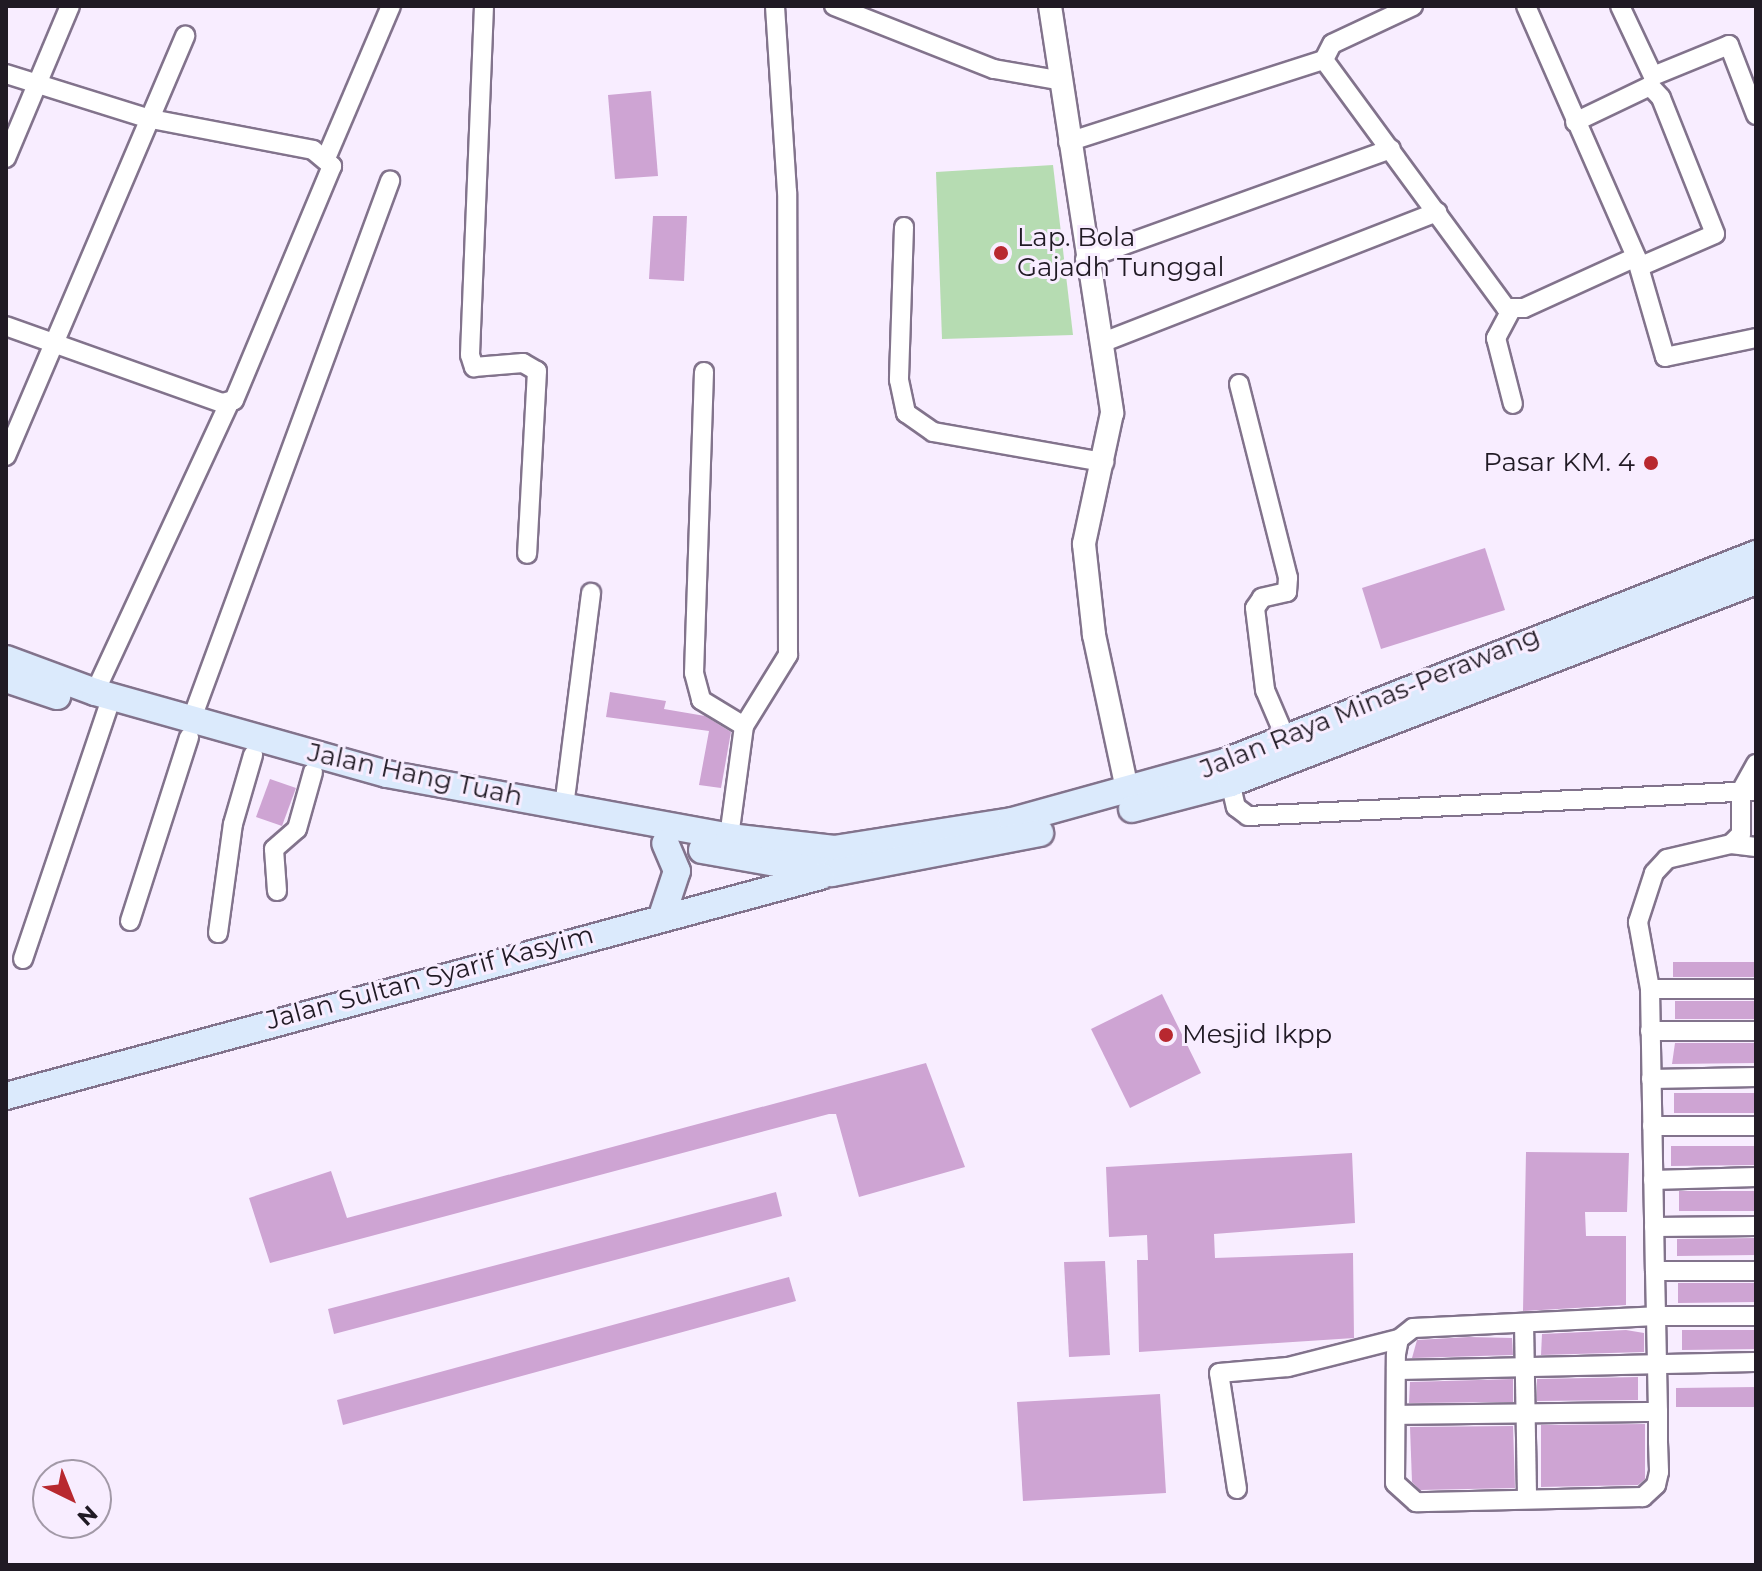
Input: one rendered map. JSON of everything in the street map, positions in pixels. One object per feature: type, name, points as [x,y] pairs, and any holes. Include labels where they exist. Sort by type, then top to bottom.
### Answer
[{"type":"main road","name":"Jalan Raya Minas-Perawang","points":[[833,861],[1228,773],[1286,739],[1756,554]]},
{"type":"main road","name":"Jalan Raya Minas-Perawang","points":[[833,861],[905,863],[1228,773],[1756,581]]},
{"type":"main road","name":"Jalan Hang Tuah","points":[[6,659],[105,701],[190,729],[253,755],[313,772],[665,843],[833,861]]},
{"type":"main road","name":"Jalan Hang Tuah","points":[[6,679],[105,701]]},
{"type":"main road","name":"Jalan Hang Tuah","points":[[190,729],[387,774],[729,837],[833,861]]},
{"type":"main road","points":[[663,913],[677,871],[665,843]]},
{"type":"main road","name":"Jalan Sultan Syarif Kasyim","points":[[6,1096],[663,913],[833,861]]},
{"type":"street","points":[[6,158],[70,6]]},
{"type":"street","points":[[23,959],[105,701],[229,403],[243,389],[332,170],[327,156],[391,6]]},
{"type":"street","points":[[484,6],[470,355],[474,367],[523,363],[537,371],[527,554]]},
{"type":"street","points":[[729,837],[744,726],[788,655],[787,192],[775,6]]},
{"type":"street","points":[[834,6],[994,69],[1058,80]]},
{"type":"street","points":[[1050,6],[1085,259],[1112,413],[1104,462],[1087,505],[1084,544],[1094,635],[1128,793]]},
{"type":"street","points":[[1324,60],[1329,46],[1374,14],[1413,6]]},
{"type":"street","points":[[1526,6],[1639,261],[1665,357],[1756,338]]},
{"type":"street","points":[[1620,6],[1653,76],[1729,45],[1756,115]]},
{"type":"street","points":[[6,456],[56,344],[146,118],[185,36]]},
{"type":"street","points":[[1068,142],[1324,60]]},
{"type":"street","points":[[1324,60],[1511,310]]},
{"type":"street","points":[[6,74],[146,118],[327,156]]},
{"type":"street","points":[[1513,404],[1496,338],[1511,310],[1716,230],[1661,98],[1650,86],[1575,122]]},
{"type":"street","points":[[1085,259],[1391,149]]},
{"type":"street","points":[[130,921],[190,729],[390,181]]},
{"type":"street","points":[[1101,343],[1437,212]]},
{"type":"street","points":[[904,227],[899,380],[906,413],[933,432],[1104,462]]},
{"type":"street","points":[[6,326],[229,403]]},
{"type":"street","points":[[704,372],[694,673],[701,700],[744,726]]},
{"type":"street","points":[[1239,384],[1288,578],[1287,592],[1262,598],[1255,608],[1265,690],[1286,739]]},
{"type":"street","points":[[564,807],[591,593]]},
{"type":"street","points":[[218,933],[233,824],[253,755]]},
{"type":"street","points":[[1731,844],[1744,825],[1756,764]]},
{"type":"street","points":[[277,891],[274,849],[297,829],[313,772]]},
{"type":"street","points":[[1228,773],[1236,807],[1248,816],[1749,791]]},
{"type":"street","points":[[1399,1339],[1395,1483],[1402,1495],[1416,1502],[1527,1496],[1643,1497],[1659,1472],[1650,989],[1638,922],[1654,873],[1688,850],[1731,844],[1756,847]]},
{"type":"street","points":[[1650,989],[1756,989]]},
{"type":"street","points":[[1650,1031],[1756,1031]]},
{"type":"street","points":[[1651,1079],[1756,1077]]},
{"type":"street","points":[[1652,1126],[1756,1126]]},
{"type":"street","points":[[1653,1180],[1756,1177]]},
{"type":"street","points":[[1654,1227],[1756,1226]]},
{"type":"street","points":[[1655,1271],[1756,1271]]},
{"type":"street","points":[[1237,1489],[1219,1373],[1288,1367],[1399,1339],[1413,1328],[1656,1316],[1756,1316]]},
{"type":"street","points":[[1524,1323],[1527,1496]]},
{"type":"street","points":[[1396,1370],[1756,1362]]},
{"type":"street","points":[[1397,1415],[1658,1412]]},
{"type":"green space","name":"Lap. Bola Gajadh Tunggal","points":[[1053,165],[1073,335],[942,339],[936,172]]},
{"type":"building","points":[[651,91],[658,176],[615,179],[608,95]]},
{"type":"building","points":[[653,216],[687,216],[684,281],[649,279]]},
{"type":"building","points":[[1485,548],[1505,610],[1381,649],[1362,588]]},
{"type":"building","points":[[610,692],[666,701],[664,709],[705,716],[731,732],[721,788],[699,785],[709,731],[606,717]]},
{"type":"building","points":[[270,779],[296,788],[282,826],[256,817]]},
{"type":"building","points":[[1673,962],[1756,962],[1756,977],[1673,977]]},
{"type":"building","points":[[1162,994],[1201,1073],[1130,1108],[1091,1029]]},
{"type":"building","points":[[1675,1001],[1756,1001],[1756,1019],[1675,1019]]},
{"type":"building","points":[[1675,1043],[1756,1043],[1756,1063],[1672,1064]]},
{"type":"building","points":[[926,1063],[965,1167],[859,1197],[836,1114],[829,1114],[270,1263],[249,1198],[331,1171],[347,1218]]},
{"type":"building","points":[[1674,1093],[1756,1093],[1756,1113],[1674,1113]]},
{"type":"building","points":[[1671,1146],[1756,1146],[1756,1165],[1671,1166]]},
{"type":"building","points":[[1526,1152],[1629,1153],[1627,1212],[1585,1212],[1586,1236],[1626,1236],[1626,1305],[1523,1311]]},
{"type":"building","points":[[1352,1153],[1355,1223],[1214,1234],[1215,1258],[1353,1253],[1354,1338],[1139,1352],[1137,1260],[1148,1260],[1147,1235],[1109,1237],[1106,1167]]},
{"type":"building","points":[[1679,1191],[1756,1191],[1756,1211],[1679,1211]]},
{"type":"building","points":[[776,1192],[782,1216],[334,1334],[328,1309]]},
{"type":"building","points":[[1756,1238],[1756,1255],[1677,1256],[1677,1239]]},
{"type":"building","points":[[1105,1261],[1110,1355],[1069,1357],[1064,1262]]},
{"type":"building","points":[[789,1277],[796,1301],[343,1425],[337,1400]]},
{"type":"building","points":[[1678,1283],[1756,1283],[1756,1302],[1678,1303]]},
{"type":"building","points":[[1626,1330],[1644,1333],[1644,1352],[1541,1355],[1542,1334]]},
{"type":"building","points":[[1682,1330],[1756,1330],[1756,1349],[1682,1350]]},
{"type":"building","points":[[1512,1338],[1513,1355],[1412,1358],[1417,1340]]},
{"type":"building","points":[[1638,1377],[1638,1400],[1537,1401],[1537,1379]]},
{"type":"building","points":[[1513,1379],[1513,1402],[1409,1403],[1410,1382]]},
{"type":"building","points":[[1756,1387],[1756,1407],[1676,1407],[1676,1388]]},
{"type":"building","points":[[1160,1394],[1166,1493],[1023,1501],[1017,1402]]},
{"type":"building","points":[[1645,1424],[1645,1479],[1638,1485],[1541,1487],[1541,1425]]},
{"type":"building","points":[[1513,1426],[1515,1488],[1420,1490],[1412,1482],[1410,1427]]},
{"type":"place","name":"Lap. Bola Gajadh Tunggal","points":[[1001,253]]},
{"type":"place","name":"Pasar KM. 4","points":[[1651,463]]},
{"type":"place","name":"Mesjid Ikpp","points":[[1166,1035]]}]
